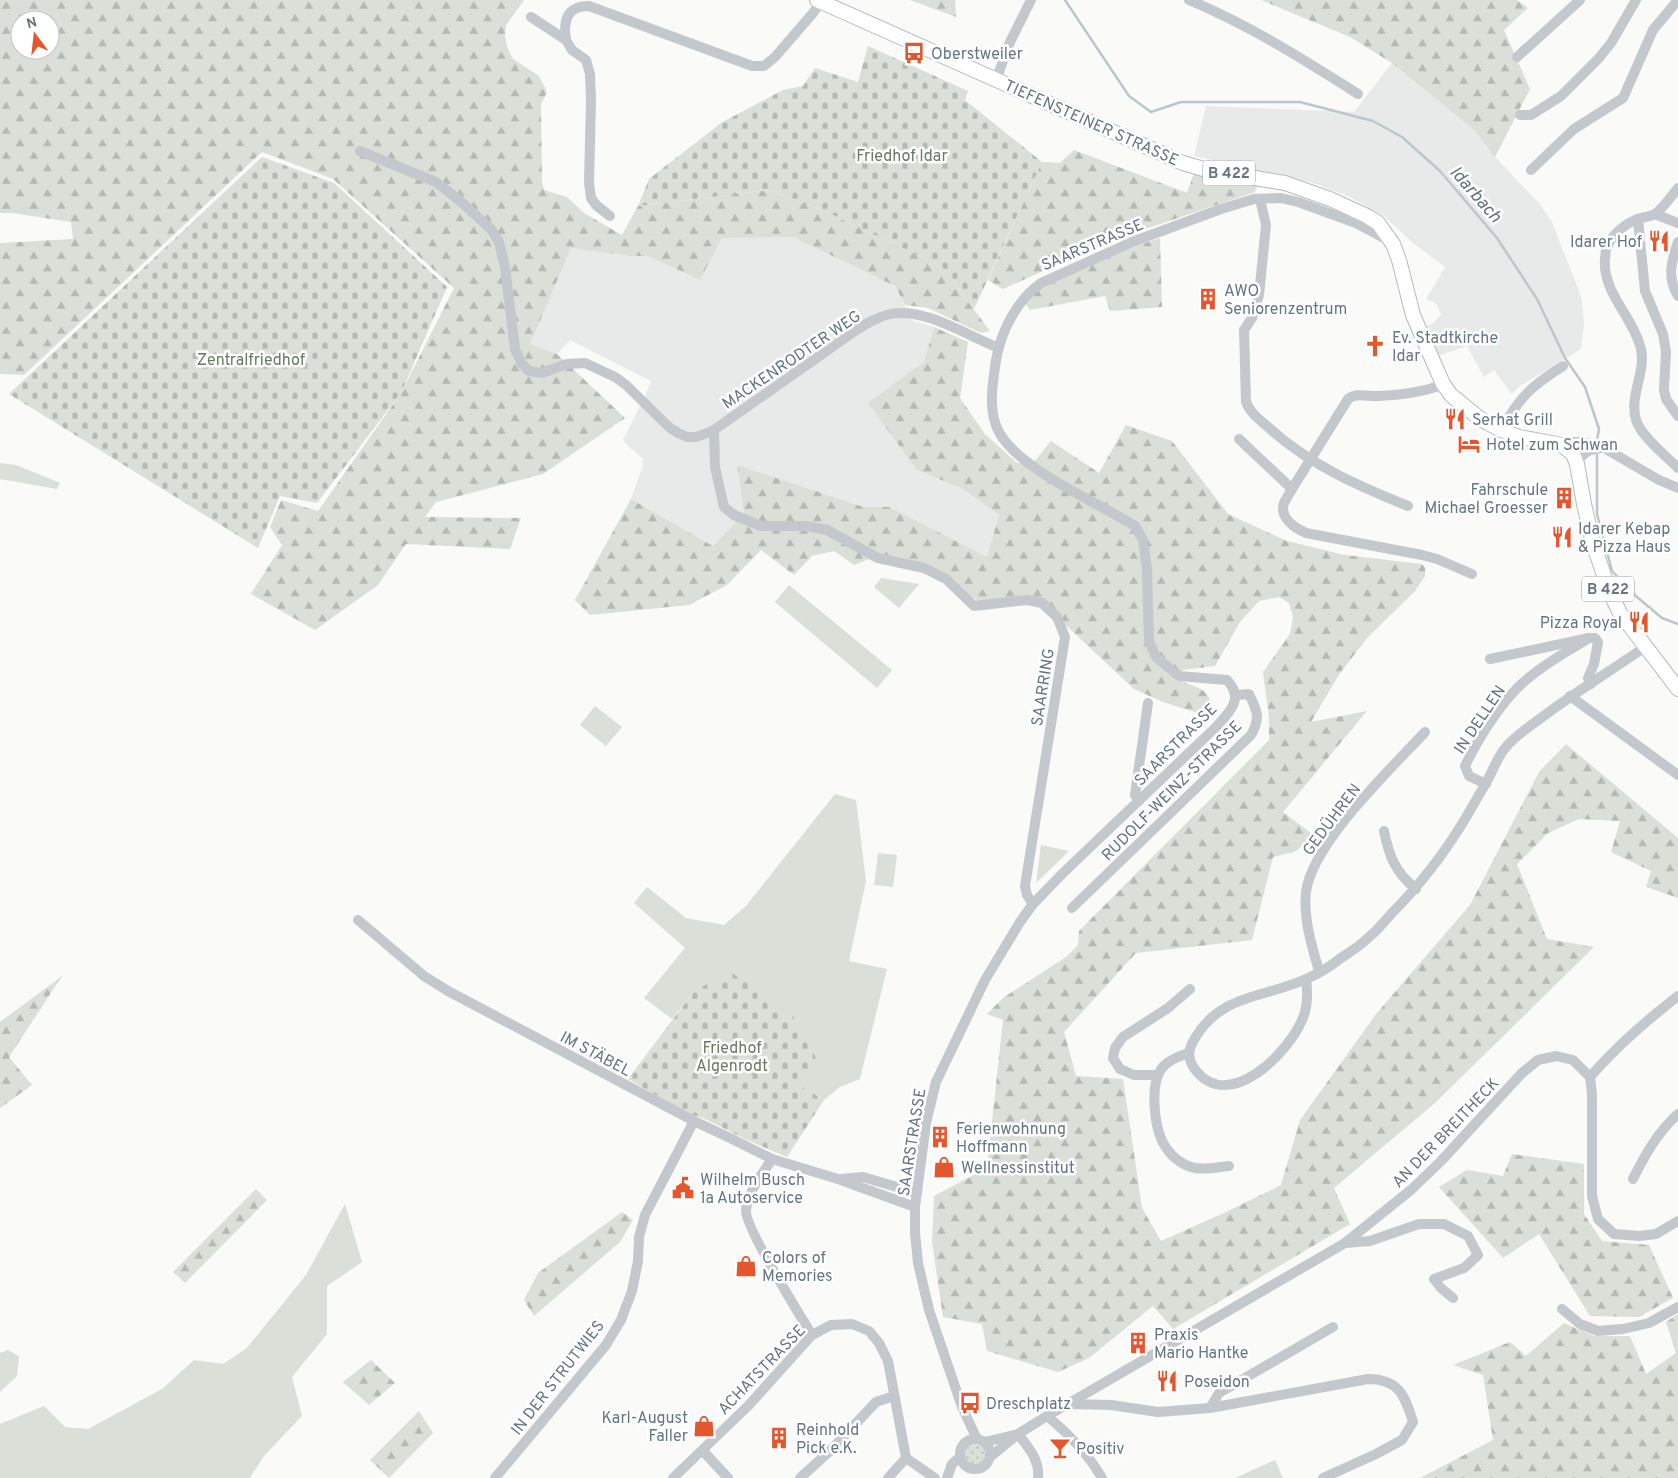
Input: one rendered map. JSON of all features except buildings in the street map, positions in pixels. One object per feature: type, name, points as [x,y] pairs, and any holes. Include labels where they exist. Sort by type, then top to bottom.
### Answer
[{"type":"main road","name":"TIEFENSTEINER STRASSE","points":[[819,1],[1183,163],[1207,170],[1284,183],[1330,199],[1374,220],[1384,230],[1393,244]]},
{"type":"main road","name":"B 422","points":[[1393,244],[1413,315],[1443,384],[1451,395],[1479,418],[1501,430],[1519,436],[1562,445],[1575,457],[1582,453],[1584,504],[1593,543],[1609,590],[1620,613],[1678,689]]},
{"type":"street","points":[[996,80],[1010,42],[1031,0]]},
{"type":"street","points":[[1189,0],[1229,17],[1268,38],[1358,94]]},
{"type":"street","points":[[1517,57],[1580,0]]},
{"type":"street","points":[[1520,115],[1531,115],[1561,96],[1599,58],[1611,43],[1636,0]]},
{"type":"street","points":[[1531,170],[1574,129],[1623,98],[1653,30],[1678,0]]},
{"type":"street","points":[[610,216],[596,205],[591,198],[589,183],[592,100],[590,74],[586,60],[572,50],[566,40],[564,28],[569,13],[577,8],[589,6],[752,66],[764,66],[775,57],[813,14],[819,1]]},
{"type":"street","points":[[531,17],[566,40]]},
{"type":"street","name":"MACKENRODTER WEG","points":[[360,151],[436,182],[491,229],[500,242],[515,350],[522,364],[529,371],[542,373],[567,364],[585,363],[615,377],[626,385],[670,428],[687,436],[695,437],[714,430],[856,331],[889,314],[901,312],[922,316],[999,348]]},
{"type":"street","points":[[1678,188],[1655,214],[1638,219],[1624,226],[1615,234],[1606,248],[1604,267],[1613,296],[1633,330],[1643,360],[1636,394],[1634,413],[1636,422],[1657,448],[1678,468]]},
{"type":"street","name":"SAARSTRASSE","points":[[981,1441],[962,1407],[924,1292],[918,1264],[915,1207],[926,1123],[936,1082],[985,980],[1033,904],[1227,715],[1234,705],[1236,695],[1233,686],[1227,680],[1179,676],[1156,657],[1149,641],[1147,569],[1143,540],[1135,526],[1044,474],[1005,442],[997,428],[992,410],[993,376],[999,348],[1009,323],[1022,300],[1041,283],[1114,250],[1240,202],[1281,198],[1328,212],[1363,226],[1393,244]]},
{"type":"street","points":[[1260,199],[1266,225],[1259,295],[1252,318],[1244,330],[1246,402],[1249,410],[1281,439],[1334,474],[1408,506]]},
{"type":"street","points":[[1655,214],[1678,223]]},
{"type":"street","points":[[1638,219],[1645,291],[1663,334],[1666,351],[1664,390],[1666,399],[1678,416]]},
{"type":"street","points":[[1678,242],[1670,271],[1678,296]]},
{"type":"street","points":[[1501,430],[1514,407],[1528,391],[1563,366]]},
{"type":"street","points":[[1443,384],[1430,389],[1392,395],[1352,396],[1342,408],[1292,489],[1284,505],[1284,512],[1288,521],[1306,533],[1422,555],[1437,559],[1472,574]]},
{"type":"street","name":"SAARRING","points":[[714,430],[715,468],[724,506],[734,515],[762,526],[806,526],[827,530],[878,558],[924,568],[946,578],[974,606],[1027,600],[1042,603],[1057,617],[1065,637],[1026,886],[1033,904]]},
{"type":"street","points":[[1239,439],[1292,489]]},
{"type":"street","points":[[1553,442],[1582,453],[1592,449],[1604,448],[1659,480],[1678,488]]},
{"type":"street","name":"IN DELLEN","points":[[1486,784],[1469,776],[1465,766],[1507,699],[1530,676],[1589,638]]},
{"type":"street","points":[[1490,659],[1595,638],[1598,642],[1594,664],[1588,678],[1591,684]]},
{"type":"street","points":[[1306,979],[1307,1004],[1303,1018],[1284,1048],[1268,1064],[1250,1078],[1227,1086],[1209,1082],[1195,1070],[1188,1053],[1200,1029],[1208,1020],[1220,1010],[1250,996],[1306,979],[1334,963],[1368,939],[1416,889],[1434,867],[1486,784],[1504,749],[1516,737],[1570,696],[1645,647]]},
{"type":"street","name":"RUDOLF-WEINZ-STRASSE","points":[[1072,908],[1252,735],[1258,716],[1249,694],[1236,695]]},
{"type":"street","points":[[1570,696],[1678,775]]},
{"type":"street","points":[[1139,800],[1135,795],[1148,702]]},
{"type":"street","name":"GEDÜHREN","points":[[1319,971],[1307,920],[1306,892],[1313,866],[1351,812],[1425,732]]},
{"type":"street","points":[[1384,831],[1388,853],[1398,872],[1416,889]]},
{"type":"street","name":"IM STÄBEL","points":[[358,920],[424,976],[448,991],[694,1121],[772,1159],[915,1207]]},
{"type":"street","points":[[1158,1075],[1134,1075],[1120,1069],[1113,1058],[1115,1048],[1123,1038],[1168,1008],[1190,989]]},
{"type":"street","points":[[1678,996],[1635,1030],[1590,1076],[1592,1094],[1592,1196],[1598,1219],[1614,1234],[1639,1236],[1656,1234],[1678,1221]]},
{"type":"street","points":[[1188,1053],[1172,1060],[1164,1066],[1158,1075],[1155,1100],[1158,1130],[1167,1150],[1176,1160],[1195,1168],[1230,1166]]},
{"type":"street","name":"AN DER BREITHECK","points":[[988,1461],[1018,1434],[1047,1416],[1345,1243],[1412,1189],[1441,1161],[1522,1074],[1538,1060],[1556,1056],[1574,1060],[1590,1076]]},
{"type":"street","points":[[1633,1179],[1646,1153],[1662,1129],[1678,1115]]},
{"type":"street","name":"IN DER STRUTWIES","points":[[495,1478],[606,1345],[621,1320],[632,1291],[638,1261],[639,1237],[645,1215],[694,1121]]},
{"type":"street","points":[[772,1159],[748,1196],[745,1213],[789,1297],[812,1335]]},
{"type":"street","name":"IM STÄBEL","points":[[838,1180],[863,1178],[917,1193]]},
{"type":"street","points":[[1345,1243],[1370,1241],[1419,1224],[1444,1224],[1468,1236],[1478,1255],[1464,1268],[1434,1279],[1453,1298]]},
{"type":"street","points":[[1562,1309],[1580,1324],[1598,1331],[1623,1329],[1649,1323],[1678,1307]]},
{"type":"street","name":"ACHATSTRASSE","points":[[673,1478],[748,1406],[812,1335],[831,1325],[852,1324],[869,1331],[880,1343],[888,1362],[906,1458]]},
{"type":"street","points":[[1210,1408],[1219,1393],[1333,1327]]},
{"type":"street","points":[[1068,1404],[1111,1404],[1158,1412],[1210,1408],[1368,1379],[1383,1379],[1396,1387],[1407,1402],[1413,1422],[1402,1440],[1322,1478]]},
{"type":"street","points":[[800,1478],[831,1450],[876,1402],[894,1396]]},
{"type":"street","name":"SAARSTRASSE","points":[[962,1407],[965,1442]]},
{"type":"street","points":[[1047,1416],[1089,1457],[1101,1477]]},
{"type":"street","points":[[1018,1434],[1034,1457],[1038,1478]]},
{"type":"street","name":"AN DER BREITHECK","points":[[981,1441],[1018,1434]]},
{"type":"street","points":[[969,1467],[960,1449],[965,1442],[971,1439],[981,1441],[989,1449],[988,1461],[984,1470],[985,1478]]},
{"type":"street","points":[[703,1451],[728,1478]]},
{"type":"street","points":[[888,1478],[906,1458],[934,1478]]},
{"type":"street","points":[[947,1478],[952,1464],[980,1469],[988,1461]]},
{"type":"street","points":[[952,1478],[969,1467]]},
{"type":"shaded area","points":[[1392,63],[1474,130],[1495,157],[1539,203],[1552,222],[1579,291],[1582,301],[1584,325],[1581,349],[1520,386],[1512,394],[1494,370],[1484,377],[1467,346],[1438,356],[1425,326],[1432,324],[1441,315],[1436,303],[1426,299],[1445,267],[1413,243],[1385,217],[1352,198],[1313,183],[1194,156],[1206,106],[1354,112]]},
{"type":"shaded area","points":[[793,237],[895,286],[912,320],[934,327],[924,362],[917,470],[963,489],[999,515],[987,558],[889,507],[864,507],[737,466],[744,514],[713,546],[631,499],[643,465],[642,458],[623,440],[651,381],[570,340],[557,354],[529,344],[571,248],[630,256],[648,256],[700,280],[722,238]]},
{"type":"green space","points":[[0,0],[524,0],[506,25],[505,37],[513,59],[539,76],[547,92],[541,104],[542,182],[544,190],[567,197],[584,213],[622,235],[638,206],[769,190],[827,212],[942,267],[990,331],[981,333],[928,308],[905,305],[895,286],[793,237],[722,238],[700,280],[648,256],[630,256],[571,248],[530,344],[557,354],[625,418],[543,474],[436,502],[425,517],[521,518],[510,549],[406,544],[378,585],[315,630],[251,594],[282,545],[270,527],[281,500],[318,511],[401,393],[454,288],[333,179],[262,152],[24,375],[0,374],[0,243],[73,239],[71,222],[12,213],[0,213]]},
{"type":"green space","points":[[910,0],[955,0],[956,17]]},
{"type":"green space","points":[[1261,0],[1517,0],[1528,8],[1504,30],[1530,89],[1495,157],[1474,130],[1392,63],[1350,37]]},
{"type":"green space","name":"Friedhof Idar","points":[[868,46],[968,91],[965,100],[1042,162],[974,309],[942,267],[827,212],[769,190],[638,206],[649,179],[721,123],[783,90],[803,86],[815,68],[858,82]]},
{"type":"green space","points":[[1074,150],[1187,193],[1194,173],[1258,184],[1255,192],[1110,241],[1003,289],[988,280],[1042,162],[1060,163]]},
{"type":"green space","name":"Zentralfriedhof","points":[[262,157],[334,183],[447,287],[401,393],[317,503],[280,496],[258,548],[9,394]]},
{"type":"green space","points":[[1160,238],[1162,307],[1110,311],[1105,296],[1030,310],[1025,303],[1042,286],[1108,255]]},
{"type":"green space","points":[[934,327],[968,342],[960,398],[985,434],[1017,463],[1035,461],[1051,441],[1099,473],[1126,425],[1172,441],[1228,514],[1287,541],[1345,555],[1422,564],[1425,568],[1425,576],[1415,591],[1368,637],[1340,673],[1311,722],[1367,711],[1283,812],[1316,837],[1294,852],[1273,857],[1252,940],[1136,953],[1064,1032],[1076,1076],[1123,1079],[1142,1208],[1161,1241],[1281,1185],[1300,1120],[1377,1013],[1470,905],[1539,772],[1566,744],[1678,838],[1678,898],[1646,887],[1651,871],[1611,852],[1620,821],[1579,819],[1548,833],[1517,864],[1547,939],[1594,947],[1435,1103],[1334,1188],[1350,1224],[1173,1329],[1153,1306],[1089,1358],[1058,1372],[987,1351],[982,1324],[943,1317],[932,1242],[934,1196],[987,1168],[1003,1020],[987,1014],[1003,998],[1066,957],[1078,945],[1079,931],[1269,740],[1269,717],[1263,672],[1290,634],[1293,617],[1289,603],[1279,597],[1259,601],[1240,622],[1215,666],[1183,670],[1173,675],[1208,695],[1210,710],[1195,712],[1163,702],[1134,689],[1057,617],[1048,602],[983,603],[968,596],[947,576],[880,555],[854,565],[834,551],[812,556],[794,575],[761,550],[727,585],[689,605],[590,615],[575,600],[631,499],[713,546],[744,514],[737,465],[864,507],[889,507],[987,557],[999,515],[963,489],[917,470],[868,403],[924,362]]},
{"type":"green space","points":[[0,463],[16,465],[60,483],[57,489],[0,479]]},
{"type":"green space","points":[[881,578],[919,584],[899,608],[874,587]]},
{"type":"green space","points":[[789,585],[892,670],[877,688],[775,602]]},
{"type":"green space","points":[[595,706],[622,727],[606,746],[580,725]]},
{"type":"green space","points":[[835,794],[856,800],[866,881],[849,961],[887,969],[860,1079],[840,1087],[824,1100],[799,1085],[695,990],[672,1019],[644,998],[685,948],[634,903],[647,887],[686,918],[724,925],[746,906]]},
{"type":"green space","points":[[1041,845],[1069,851],[1036,883]]},
{"type":"green space","points":[[878,853],[897,855],[893,887],[874,885]]},
{"type":"green space","name":"Friedhof Algenrodt","points":[[732,973],[793,1016],[817,1060],[799,1085],[824,1100],[787,1157],[705,1119],[685,1112],[628,1079],[695,990]]},
{"type":"green space","points":[[62,976],[9,1057],[32,1085],[0,1108],[0,1022]]},
{"type":"green space","points":[[1512,1154],[1584,1164],[1584,1214],[1602,1241],[1649,1245],[1673,1298],[1639,1317],[1590,1316],[1539,1234],[1503,1258],[1439,1187],[1467,1170],[1503,1176]]},
{"type":"green space","points":[[256,1189],[267,1200],[185,1283],[173,1272]]},
{"type":"green space","points":[[345,1204],[362,1262],[327,1286],[327,1334],[292,1377],[302,1416],[264,1456],[250,1478],[0,1478],[0,1424],[44,1406],[65,1427],[88,1429],[162,1389],[194,1360],[223,1364],[247,1348],[306,1275]]},
{"type":"green space","points":[[622,1212],[633,1220],[620,1242],[534,1316],[524,1300],[538,1273]]},
{"type":"green space","points":[[1678,1314],[1678,1478],[1420,1478],[1493,1440],[1483,1375],[1453,1365],[1510,1342],[1526,1356],[1564,1323],[1594,1336],[1630,1336],[1646,1374],[1676,1353],[1666,1322]]},
{"type":"green space","points":[[8,1350],[19,1356],[17,1376],[0,1392],[0,1353]]},
{"type":"green space","points":[[371,1360],[395,1383],[369,1405],[343,1382]]},
{"type":"green space","points":[[419,1411],[433,1433],[389,1478],[370,1460]]},
{"type":"green space","points":[[975,1444],[982,1447],[985,1454],[982,1461],[975,1464],[968,1461],[965,1454],[968,1447]]},
{"type":"green space","points":[[1275,1460],[1283,1478],[1235,1478]]},
{"type":"waterway","name":"Idarbach","points":[[1065,0],[1129,96],[1151,112],[1181,102],[1300,102],[1373,121],[1402,137],[1440,171],[1497,238],[1537,299],[1565,358],[1585,387],[1599,429],[1597,441]]},
{"type":"waterway","name":"Idarbach","points":[[1597,452],[1597,514],[1612,571],[1637,597],[1662,618],[1678,624]]},
{"type":"place","name":"Oberstweiler","points":[[914,53]]},
{"type":"place","name":"Idarer Hof","points":[[1659,241]]},
{"type":"place","name":"AWO Seniorenzentrum","points":[[1208,299]]},
{"type":"place","name":"Ev. Stadtkirche Idar","points":[[1375,346]]},
{"type":"place","name":"Serhat Grill","points":[[1455,419]]},
{"type":"place","name":"Hotel zum Schwan","points":[[1469,444]]},
{"type":"place","name":"Fahrschule Michael Groesser","points":[[1564,498]]},
{"type":"place","name":"Idarer Kebap & Pizza Haus","points":[[1562,537]]},
{"type":"place","name":"Pizza Royal","points":[[1639,622]]},
{"type":"place","name":"Ferienwohnung Hoffmann","points":[[940,1137]]},
{"type":"place","name":"Wellnessinstitut","points":[[944,1167]]},
{"type":"place","name":"Wilhelm Busch 1a Autoservice","points":[[683,1188]]},
{"type":"place","name":"Colors of Memories","points":[[746,1266]]},
{"type":"place","name":"Praxis Mario Hantke","points":[[1138,1343]]},
{"type":"place","name":"Poseidon","points":[[1167,1381]]},
{"type":"place","name":"Dreschplatz","points":[[970,1403]]},
{"type":"place","name":"Karl-August Faller","points":[[704,1426]]},
{"type":"place","name":"Reinhold Pick e.K.","points":[[779,1438]]},
{"type":"place","name":"Positiv","points":[[1060,1448]]}]
